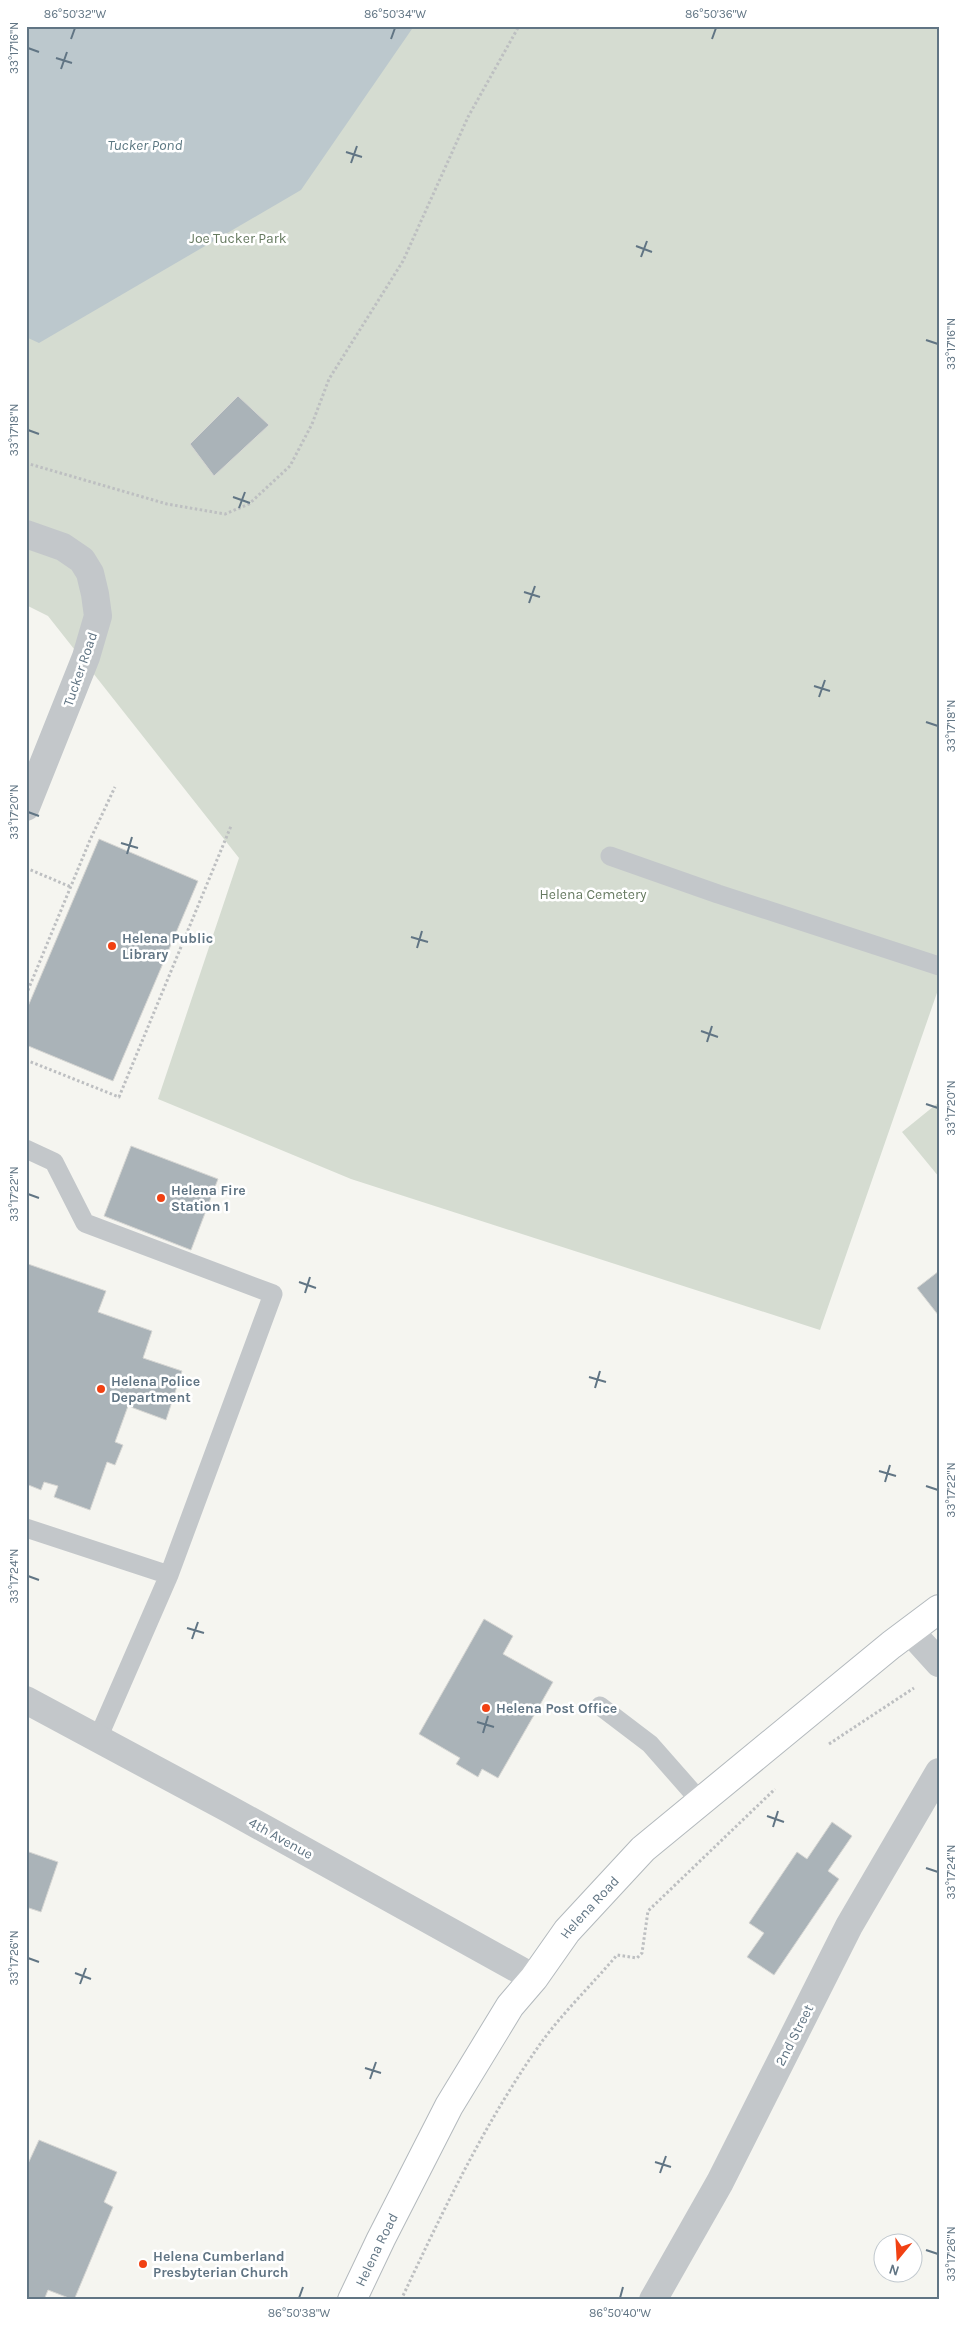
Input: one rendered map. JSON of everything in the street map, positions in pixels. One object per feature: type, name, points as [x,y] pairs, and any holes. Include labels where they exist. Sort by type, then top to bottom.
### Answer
[{"type":"main road","name":"Helena Road","points":[[352,2300],[380,2239],[449,2106],[510,2006],[534,1978],[567,1932],[606,1887],[643,1849],[939,1609]]},
{"type":"street","name":"Tucker Road","points":[[26,534],[63,547],[82,560],[90,573],[98,616],[86,657],[26,807]]},
{"type":"street","points":[[910,1631],[939,1663]]},
{"type":"street","name":"4th Avenue","points":[[26,1700],[534,1978]]},
{"type":"street","name":"2nd Street","points":[[653,2300],[720,2182],[849,1926],[939,1772]]},
{"type":"lane","points":[[610,856],[718,894],[939,966]]},
{"type":"lane","points":[[26,1149],[54,1162],[85,1224],[273,1294],[169,1575],[98,1738]]},
{"type":"lane","points":[[26,1528],[169,1575]]},
{"type":"lane","points":[[600,1706],[650,1744],[701,1802]]},
{"type":"path","points":[[26,463],[167,504],[225,514],[249,504],[290,466],[312,424],[329,379],[403,261],[468,117],[518,26]]},
{"type":"path","points":[[26,995],[115,787]]},
{"type":"path","points":[[26,1060],[120,1097],[231,826]]},
{"type":"path","points":[[26,868],[71,887]]},
{"type":"path","points":[[828,1745],[915,1687]]},
{"type":"path","points":[[401,2300],[444,2210],[478,2147],[536,2049],[617,1955],[637,1958],[642,1953],[648,1911],[776,1788]]},
{"type":"green space","name":"Helena Cemetery","points":[[26,26],[939,26],[939,987],[820,1330],[351,1179],[158,1099],[239,858],[48,616],[26,605]]},
{"type":"green space","points":[[939,1102],[939,1177],[902,1132]]},
{"type":"water","name":"Tucker Pond","points":[[26,26],[414,26],[301,190],[39,343],[26,337]]},
{"type":"building","points":[[238,396],[269,425],[214,476],[190,444]]},
{"type":"building","name":"Helena Public Library","points":[[99,839],[198,881],[113,1081],[26,1045],[26,1011]]},
{"type":"building","name":"Helena Fire Station 1","points":[[131,1146],[218,1179],[191,1250],[104,1216]]},
{"type":"building","name":"Helena Police Department","points":[[28,1264],[106,1291],[98,1312],[152,1331],[143,1358],[182,1371],[166,1420],[128,1406],[115,1442],[123,1445],[115,1465],[107,1462],[90,1510],[54,1497],[58,1486],[44,1482],[41,1490],[26,1484]]},
{"type":"building","points":[[939,1271],[939,1316],[917,1288]]},
{"type":"building","name":"Helena Post Office","points":[[484,1619],[513,1636],[503,1654],[553,1682],[498,1778],[482,1769],[478,1777],[456,1764],[460,1758],[419,1734]]},
{"type":"building","points":[[832,1822],[852,1836],[828,1871],[839,1879],[774,1975],[747,1957],[764,1933],[749,1923],[797,1852],[807,1859]]},
{"type":"building","points":[[26,1851],[58,1862],[41,1912],[26,1907]]},
{"type":"building","points":[[39,2140],[117,2172],[104,2202],[113,2207],[74,2300],[48,2290],[44,2300],[26,2300],[26,2168]]},
{"type":"place","name":"Helena Public Library","points":[[112,946]]},
{"type":"place","name":"Helena Fire Station 1","points":[[161,1198]]},
{"type":"place","name":"Helena Police Department","points":[[101,1389]]},
{"type":"place","name":"Helena Post Office","points":[[486,1708]]},
{"type":"place","name":"Helena Cumberland Presbyterian Church","points":[[143,2264]]},
{"type":"park label","name":"Joe Tucker Park","points":[[238,238]]}]
